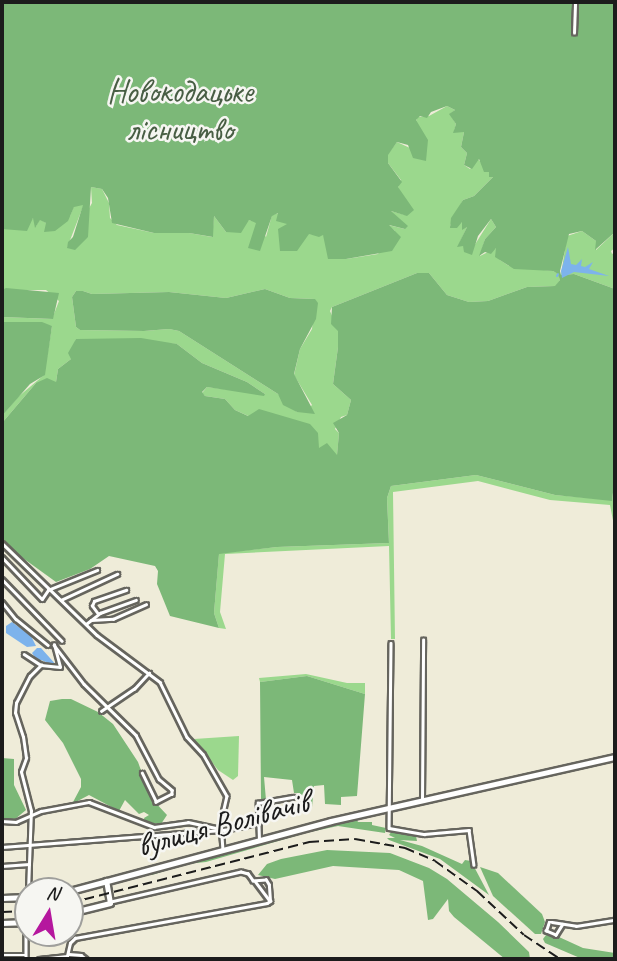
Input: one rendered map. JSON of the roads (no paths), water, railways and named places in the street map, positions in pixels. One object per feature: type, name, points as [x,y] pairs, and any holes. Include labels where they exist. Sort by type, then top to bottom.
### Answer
[{"type":"street","points":[[574,33],[575,2]]},
{"type":"street","points":[[2,543],[22,560],[48,590],[127,660],[149,673],[164,688],[187,737],[203,754],[225,789],[227,801],[221,830],[223,850]]},
{"type":"street","points":[[2,557],[42,599],[48,590],[97,570]]},
{"type":"street","points":[[61,600],[117,574]]},
{"type":"street","points":[[2,579],[62,640]]},
{"type":"street","points":[[56,586],[56,596]]},
{"type":"street","points":[[98,614],[92,606],[94,601],[126,590]]},
{"type":"street","points":[[92,621],[98,614],[136,600]]},
{"type":"street","points":[[2,602],[23,625],[48,645]]},
{"type":"street","points":[[86,624],[113,619],[146,604]]},
{"type":"street","points":[[422,800],[423,640]]},
{"type":"street","points":[[391,643],[388,825],[392,829],[424,834],[469,830],[474,865]]},
{"type":"street","points":[[24,654],[41,665],[60,667],[54,645],[83,684],[109,706],[128,730],[136,735],[159,779],[172,790],[172,794],[156,802],[142,773]]},
{"type":"street","points":[[29,877],[31,815],[21,772],[26,758],[23,737],[15,713],[25,683],[41,665]]},
{"type":"street","points":[[101,711],[149,673]]},
{"type":"street","name":"вулиця Волівачів","points":[[84,887],[389,808],[615,757]]},
{"type":"street","points":[[259,840],[258,803],[293,797]]},
{"type":"street","points":[[16,822],[31,815],[89,803],[154,827],[188,821],[221,830]]},
{"type":"street","points":[[2,821],[30,822]]},
{"type":"street","points":[[2,847],[221,830],[257,823]]},
{"type":"street","points":[[2,866],[29,864]]},
{"type":"street","points":[[84,909],[241,872],[248,874],[270,901]]},
{"type":"street","points":[[255,881],[266,880],[269,884],[270,901]]},
{"type":"street","points":[[106,881],[111,902]]},
{"type":"street","points":[[69,954],[70,943],[75,938],[270,901]]},
{"type":"street","points":[[563,924],[556,934],[547,932],[549,922],[585,926],[615,920]]},
{"type":"street","points":[[39,959],[57,959],[69,954],[85,958]]},
{"type":"street","points":[[2,955],[26,957]]},
{"type":"water","points":[[568,247],[571,264],[576,265],[582,259],[581,266],[585,267],[593,262],[589,269],[609,276],[574,272],[562,278],[561,271]]},
{"type":"water","points":[[12,622],[31,636],[36,646],[27,647],[6,633],[6,626]]},
{"type":"water","points":[[41,648],[58,667],[41,660],[38,662],[32,653]]},
{"type":"railway","points":[[84,899],[309,842],[355,839],[405,848],[435,861],[477,891],[524,935],[560,959]]},
{"type":"railway","points":[[2,912],[14,912]]},
{"type":"park label","name":"Новокодацьке лісництво","points":[[180,111]]}]
